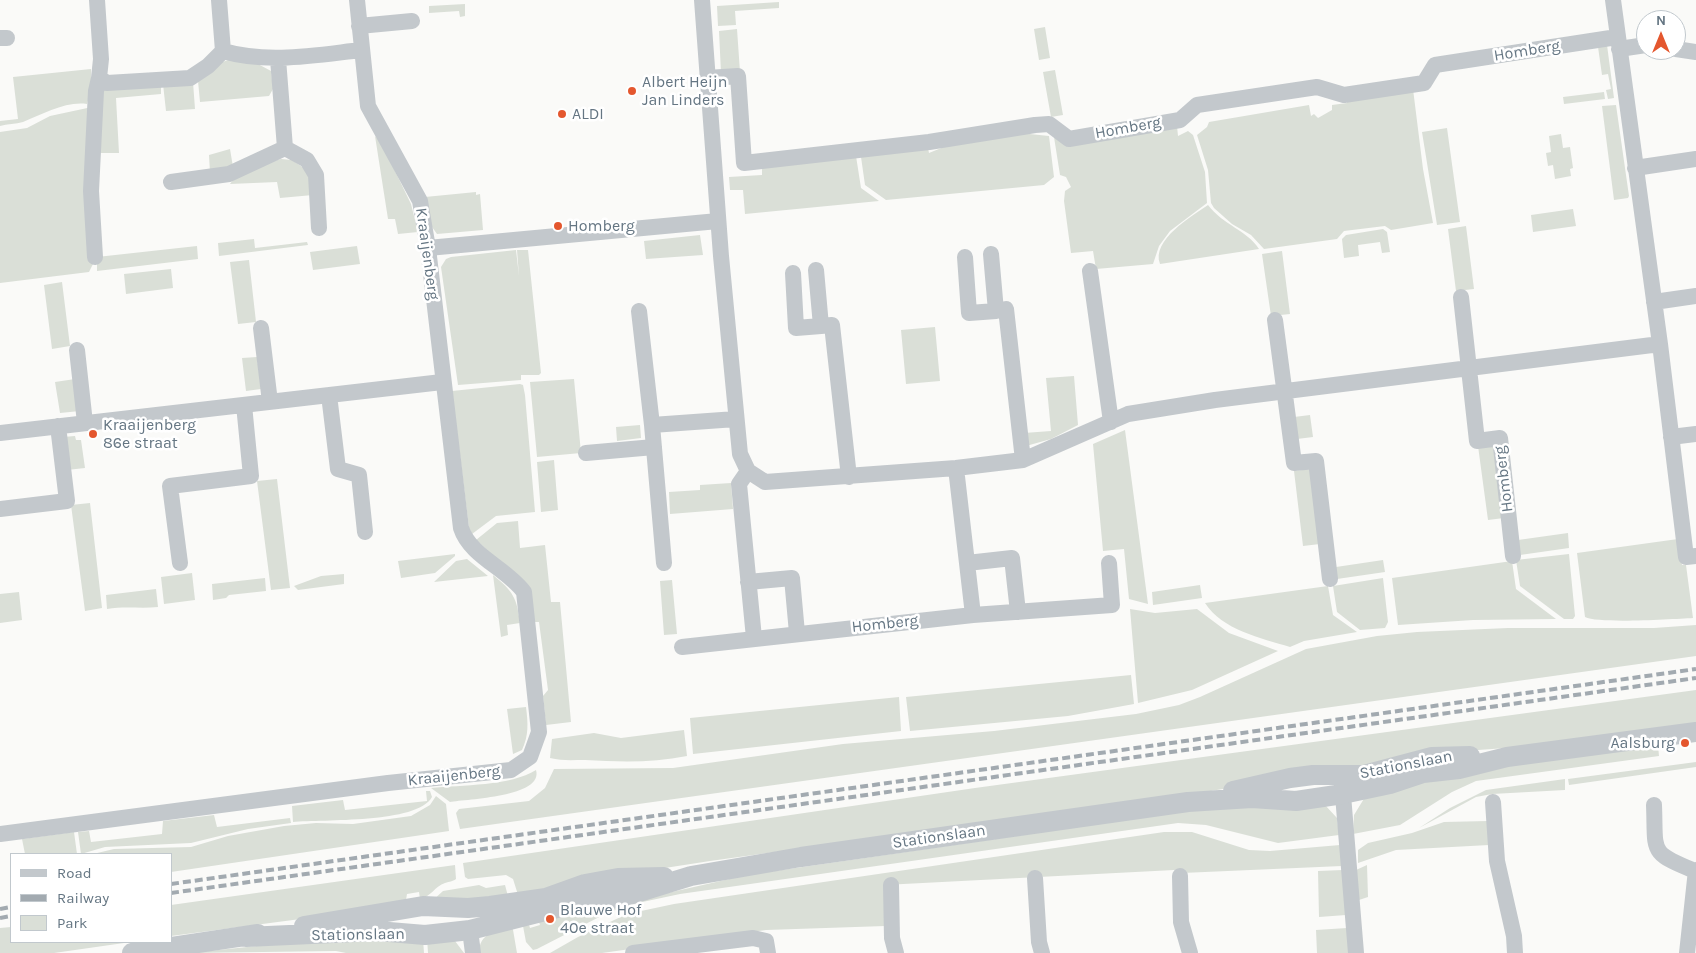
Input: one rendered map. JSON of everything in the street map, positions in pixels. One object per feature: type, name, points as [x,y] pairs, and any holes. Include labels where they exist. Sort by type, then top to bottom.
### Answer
[{"type":"street","points":[[95,257],[91,191],[96,91],[101,59],[97,0]]},
{"type":"street","points":[[99,78],[107,83],[117,84],[190,78],[208,66],[223,51],[219,0]]},
{"type":"street","name":"Kraaijenberg","points":[[0,834],[398,782],[511,770],[530,757],[539,732],[524,592],[514,579],[465,542],[461,528],[442,382],[428,248],[420,201],[368,106],[357,0]]},
{"type":"street","points":[[702,0],[718,221],[740,454],[748,472],[765,482],[956,468],[1023,460],[1128,414],[1215,400],[1284,393],[1660,344]]},
{"type":"street","points":[[1613,0],[1660,344],[1686,557],[1696,556]]},
{"type":"street","points":[[359,26],[412,21]]},
{"type":"street","name":"Homberg","points":[[707,78],[738,76],[744,164],[930,142],[1035,125],[1049,124],[1069,138],[1180,120],[1197,105],[1317,87],[1344,95],[1424,83],[1435,65],[1618,43],[1636,44]]},
{"type":"street","points":[[223,51],[237,55],[278,59],[362,50]]},
{"type":"street","points":[[278,59],[284,148]]},
{"type":"street","points":[[171,182],[229,174],[284,148]]},
{"type":"street","points":[[284,148],[307,160],[316,175],[319,228]]},
{"type":"street","points":[[1635,168],[1696,159]]},
{"type":"street","points":[[428,248],[718,221]]},
{"type":"street","points":[[991,254],[996,311]]},
{"type":"street","points":[[965,257],[969,313],[1006,309],[1023,460]]},
{"type":"street","points":[[816,270],[821,326]]},
{"type":"street","points":[[1090,271],[1111,422]]},
{"type":"street","points":[[793,273],[796,328],[832,325],[849,477]]},
{"type":"street","points":[[1654,302],[1696,296]]},
{"type":"street","name":"Homberg","points":[[1461,297],[1477,441],[1500,438],[1513,556]]},
{"type":"street","points":[[640,311],[664,562]]},
{"type":"street","points":[[1274,320],[1294,463],[1316,460],[1330,579]]},
{"type":"street","points":[[260,328],[270,402]]},
{"type":"street","points":[[77,350],[85,423]]},
{"type":"street","points":[[0,433],[442,382]]},
{"type":"street","points":[[329,395],[338,469],[359,474],[365,532]]},
{"type":"street","points":[[180,563],[170,486],[252,476],[244,405]]},
{"type":"street","points":[[652,425],[736,419]]},
{"type":"street","points":[[0,509],[67,500],[58,426]]},
{"type":"street","points":[[1671,437],[1696,434]]},
{"type":"street","points":[[586,453],[654,446]]},
{"type":"street","points":[[956,468],[973,615]]},
{"type":"street","points":[[748,472],[739,484],[754,638]]},
{"type":"street","points":[[967,563],[1012,558],[1018,612]]},
{"type":"street","name":"Homberg","points":[[682,647],[973,615],[1112,605],[1108,562]]},
{"type":"street","points":[[748,582],[792,578],[797,633]]},
{"type":"street","name":"Stationslaan","points":[[246,936],[377,932],[425,935],[470,930],[565,906],[623,897],[691,876],[801,857],[1188,802],[1290,778],[1313,775],[1342,785],[1432,757],[1458,755],[1507,757],[1696,732]]},
{"type":"street","points":[[1342,785],[1356,953]]},
{"type":"street","points":[[1493,802],[1497,861],[1514,936],[1515,953]]},
{"type":"street","points":[[1654,805],[1656,847],[1662,857],[1695,870],[1687,953]]},
{"type":"street","name":"Stationslaan","points":[[132,953],[423,906],[468,908],[546,898],[585,884],[618,878],[691,876]]},
{"type":"street","points":[[1180,876],[1181,922],[1190,953]]},
{"type":"street","points":[[1035,878],[1038,942],[1042,953]]},
{"type":"street","points":[[891,885],[892,938],[896,953]]},
{"type":"street","points":[[468,908],[473,953]]},
{"type":"street","points":[[633,953],[753,938],[766,941],[768,953]]},
{"type":"green space","points":[[779,2],[779,8],[735,11],[736,25],[718,26],[717,6]]},
{"type":"green space","points":[[465,4],[465,16],[460,17],[459,11],[429,13],[429,6]]},
{"type":"green space","points":[[1045,27],[1050,58],[1039,60],[1034,29]]},
{"type":"green space","points":[[737,29],[740,72],[721,73],[719,31]]},
{"type":"green space","points":[[1607,45],[1614,98],[1608,99],[1606,90],[1611,89],[1608,74],[1602,75],[1598,47]]},
{"type":"green space","points":[[228,60],[258,64],[271,71],[273,89],[269,96],[200,102],[198,81],[220,63]]},
{"type":"green space","points":[[91,69],[91,89],[87,104],[63,106],[23,122],[0,126],[0,121],[18,119],[13,77]]},
{"type":"green space","points":[[1055,70],[1063,115],[1051,117],[1043,72]]},
{"type":"green space","points":[[193,82],[195,109],[166,111],[163,84]]},
{"type":"green space","points":[[161,85],[161,94],[116,98],[119,153],[99,153],[102,90]]},
{"type":"green space","points":[[1413,89],[1423,169],[1433,223],[1391,230],[1385,226],[1344,231],[1337,239],[1264,249],[1251,235],[1232,224],[1211,203],[1208,170],[1197,135],[1207,127],[1209,122],[1309,105],[1311,116],[1314,114],[1318,118],[1332,110],[1332,105],[1347,103],[1347,100]]},
{"type":"green space","points":[[1604,92],[1605,99],[1564,104],[1563,97]]},
{"type":"green space","points":[[1616,105],[1629,196],[1628,198],[1614,200],[1602,106]]},
{"type":"green space","points":[[92,107],[93,264],[89,272],[0,283],[0,132],[27,128],[50,116]]},
{"type":"green space","points":[[1177,126],[1178,136],[1188,131],[1193,135],[1205,172],[1207,203],[1170,231],[1159,246],[1153,264],[1096,269],[1093,251],[1071,253],[1064,201],[1065,191],[1071,187],[1066,177],[1060,175],[1054,137]]},
{"type":"green space","points":[[1447,128],[1460,222],[1437,225],[1422,132]]},
{"type":"green space","points":[[1020,133],[1049,136],[1054,177],[1044,185],[886,200],[865,185],[861,157],[928,148],[929,153],[956,142]]},
{"type":"green space","points":[[1561,134],[1563,148],[1570,147],[1573,168],[1570,169],[1571,176],[1555,179],[1553,165],[1548,166],[1546,153],[1551,152],[1549,136]]},
{"type":"green space","points":[[375,136],[382,144],[411,204],[418,232],[398,234],[395,219],[388,219]]},
{"type":"green space","points":[[230,149],[233,167],[210,173],[209,155]]},
{"type":"green space","points":[[856,156],[861,188],[879,201],[745,214],[743,190],[730,190],[729,177],[762,175],[762,167]]},
{"type":"green space","points":[[281,159],[292,160],[307,170],[313,195],[280,198],[277,182],[230,184],[246,171]]},
{"type":"green space","points":[[476,192],[476,195],[480,194],[483,230],[437,234],[432,227],[425,197]]},
{"type":"green space","points":[[1208,205],[1221,218],[1254,242],[1259,249],[1160,264],[1161,246],[1167,238],[1183,222]]},
{"type":"green space","points":[[1573,209],[1576,226],[1533,232],[1531,215]]},
{"type":"green space","points":[[1466,226],[1474,289],[1456,291],[1448,229]]},
{"type":"green space","points":[[1383,229],[1387,232],[1390,252],[1382,253],[1380,242],[1358,245],[1359,256],[1344,258],[1342,239],[1346,235]]},
{"type":"green space","points":[[700,235],[703,255],[646,259],[644,241]]},
{"type":"green space","points":[[254,239],[255,248],[307,242],[308,245],[219,256],[218,243]]},
{"type":"green space","points":[[197,246],[198,259],[97,271],[97,257]]},
{"type":"green space","points":[[357,246],[360,264],[313,270],[310,252]]},
{"type":"green space","points":[[516,250],[519,276],[517,250],[528,250],[541,373],[539,375],[521,375],[521,380],[458,385],[441,267],[446,259],[451,257]]},
{"type":"green space","points":[[1282,251],[1290,314],[1271,316],[1262,254]]},
{"type":"green space","points":[[249,260],[256,322],[238,324],[230,262]]},
{"type":"green space","points":[[171,269],[173,288],[126,294],[124,274]]},
{"type":"green space","points":[[62,282],[70,346],[52,349],[44,285]]},
{"type":"green space","points":[[935,327],[940,381],[906,384],[901,330]]},
{"type":"green space","points":[[257,357],[261,389],[246,391],[242,358]]},
{"type":"green space","points":[[1074,376],[1078,425],[1051,439],[1026,446],[1024,433],[1051,431],[1046,378]]},
{"type":"green space","points":[[75,379],[80,411],[60,413],[55,382]]},
{"type":"green space","points":[[574,379],[581,453],[537,457],[530,382]]},
{"type":"green space","points":[[523,385],[525,395],[535,512],[496,516],[472,534],[469,528],[452,391]]},
{"type":"green space","points":[[1310,415],[1313,437],[1297,439],[1294,417]]},
{"type":"green space","points":[[640,425],[641,438],[617,441],[616,427]]},
{"type":"green space","points":[[1125,430],[1148,604],[1129,599],[1124,549],[1103,551],[1093,444]]},
{"type":"green space","points":[[75,436],[76,440],[81,440],[85,468],[67,470],[63,437]]},
{"type":"green space","points":[[1494,443],[1504,518],[1488,520],[1478,446]]},
{"type":"green space","points":[[554,460],[558,510],[541,512],[537,462]]},
{"type":"green space","points":[[1310,469],[1320,544],[1303,546],[1294,471]]},
{"type":"green space","points":[[277,479],[290,588],[271,590],[257,481]]},
{"type":"green space","points":[[731,483],[733,509],[670,514],[669,492],[700,490],[700,485]]},
{"type":"green space","points":[[90,503],[102,608],[85,611],[71,505]]},
{"type":"green space","points":[[518,521],[520,548],[545,545],[551,602],[560,602],[571,722],[546,725],[543,696],[548,690],[539,622],[534,622],[520,579],[476,540],[497,523]]},
{"type":"green space","points":[[1568,533],[1569,548],[1520,555],[1518,540]]},
{"type":"green space","points":[[1678,539],[1682,565],[1686,565],[1693,618],[1620,621],[1585,617],[1577,553]]},
{"type":"green space","points":[[455,554],[435,573],[401,578],[398,561]]},
{"type":"green space","points":[[1569,554],[1575,616],[1573,619],[1564,619],[1520,586],[1516,560]]},
{"type":"green space","points":[[467,559],[488,576],[434,582],[456,561]]},
{"type":"green space","points":[[1383,560],[1385,572],[1337,579],[1336,567]]},
{"type":"green space","points":[[1512,561],[1516,589],[1556,619],[1473,620],[1398,625],[1392,578]]},
{"type":"green space","points":[[192,573],[195,600],[164,604],[161,577]]},
{"type":"green space","points":[[344,574],[344,584],[298,590],[294,586],[321,576]]},
{"type":"green space","points":[[493,575],[513,596],[520,623],[507,625],[508,635],[501,637]]},
{"type":"green space","points":[[265,578],[266,591],[229,595],[226,598],[213,600],[212,584]]},
{"type":"green space","points":[[1383,578],[1388,622],[1385,628],[1360,630],[1337,612],[1333,586]]},
{"type":"green space","points":[[672,580],[677,634],[664,635],[660,581]]},
{"type":"green space","points":[[1200,585],[1202,598],[1153,605],[1152,592]]},
{"type":"green space","points":[[1328,586],[1333,615],[1357,632],[1304,641],[1290,647],[1243,632],[1221,620],[1205,603]]},
{"type":"green space","points":[[156,589],[158,607],[107,609],[106,595]]},
{"type":"green space","points":[[19,592],[22,620],[0,623],[0,594]]},
{"type":"green space","points":[[1130,609],[1155,613],[1197,609],[1229,633],[1278,651],[1192,690],[1138,703]]},
{"type":"green space","points":[[1696,625],[1696,656],[460,829],[456,813],[459,809],[529,801],[545,788],[554,769],[673,768],[843,744],[994,731],[1136,714],[1179,705],[1200,697],[1306,649],[1377,636],[1417,632],[1508,628],[1654,628]]},
{"type":"green space","points":[[1131,675],[1134,704],[1068,716],[910,731],[906,697]]},
{"type":"green space","points":[[1696,690],[1696,723],[1506,748],[1437,753],[1193,794],[710,861],[626,874],[519,898],[513,879],[506,875],[468,879],[465,877],[463,863],[975,788]]},
{"type":"green space","points":[[899,697],[901,731],[693,754],[690,718]]},
{"type":"green space","points":[[526,707],[526,739],[522,750],[513,754],[507,709]]},
{"type":"green space","points":[[684,730],[687,756],[662,760],[636,761],[559,760],[550,758],[552,739],[594,733],[621,738]]},
{"type":"green space","points":[[1658,745],[1659,756],[1476,781],[1452,792],[1400,825],[1353,834],[1354,815],[1365,797],[1417,779]]},
{"type":"green space","points":[[1696,762],[1696,767],[1569,785],[1568,779]]},
{"type":"green space","points":[[536,770],[535,779],[528,786],[517,791],[487,798],[450,802],[431,788],[500,782],[526,775]]},
{"type":"green space","points":[[1565,779],[1565,790],[1492,794],[1476,797],[1419,828],[1450,808],[1486,790]]},
{"type":"green space","points":[[426,791],[430,791],[432,797],[423,806],[408,812],[368,819],[293,822],[292,806],[343,800],[345,810],[427,801]]},
{"type":"green space","points":[[436,796],[446,804],[449,831],[172,872],[172,853],[97,853],[114,849],[191,847],[228,836],[284,826],[316,823],[353,824],[411,816],[430,805]]},
{"type":"green space","points":[[1325,805],[1337,818],[1339,835],[1278,843],[1206,825],[1178,823],[680,894],[633,904],[607,913],[533,950],[526,942],[523,926],[529,925],[530,928],[540,925],[539,922],[747,875],[1216,807]]},
{"type":"green space","points":[[214,815],[217,827],[290,818],[291,823],[248,829],[191,843],[105,847],[81,853],[78,832],[89,831],[91,842],[162,834],[163,821]]},
{"type":"green space","points":[[1488,821],[1489,845],[1396,850],[1358,863],[1358,850],[1368,843],[1412,833],[1444,822]]},
{"type":"green space","points":[[74,832],[77,853],[25,853],[22,839]]},
{"type":"green space","points":[[1164,832],[1192,832],[1249,850],[1270,851],[1340,845],[1342,866],[1182,873],[1174,870],[884,885],[885,926],[766,930],[602,953],[550,953],[578,937],[627,914],[674,904]]},
{"type":"green space","points":[[455,865],[455,880],[442,884],[424,898],[420,899],[419,892],[407,894],[406,900],[392,907],[172,936],[172,905]]},
{"type":"green space","points":[[1367,865],[1368,897],[1359,900],[1356,870]]},
{"type":"green space","points":[[1343,870],[1346,915],[1319,917],[1318,871]]},
{"type":"green space","points":[[479,885],[486,888],[505,885],[509,900],[432,901],[443,891]]},
{"type":"green space","points":[[512,924],[517,953],[479,953],[480,946],[485,937]]},
{"type":"green space","points":[[10,927],[10,943],[124,943],[54,953],[0,953],[0,928]]},
{"type":"green space","points":[[1347,928],[1350,953],[1317,953],[1316,930]]},
{"type":"green space","points":[[427,938],[455,941],[464,953],[428,953]]},
{"type":"green space","points":[[325,939],[423,939],[424,953],[346,953],[336,951],[189,953]]},
{"type":"railway","points":[[172,884],[1696,669]]},
{"type":"railway","points":[[172,893],[1696,678]]},
{"type":"railway","points":[[0,909],[10,907]]},
{"type":"railway","points":[[0,918],[10,916]]},
{"type":"place","name":"Albert Heijn Jan Linders","points":[[632,91]]},
{"type":"place","name":"ALDI","points":[[562,114]]},
{"type":"place","name":"Homberg","points":[[558,226]]},
{"type":"place","name":"Kraaijenberg 86e straat","points":[[93,434]]},
{"type":"place","name":"Aalsburg","points":[[1685,743]]},
{"type":"place","name":"Blauwe Hof 40e straat","points":[[550,919]]}]
